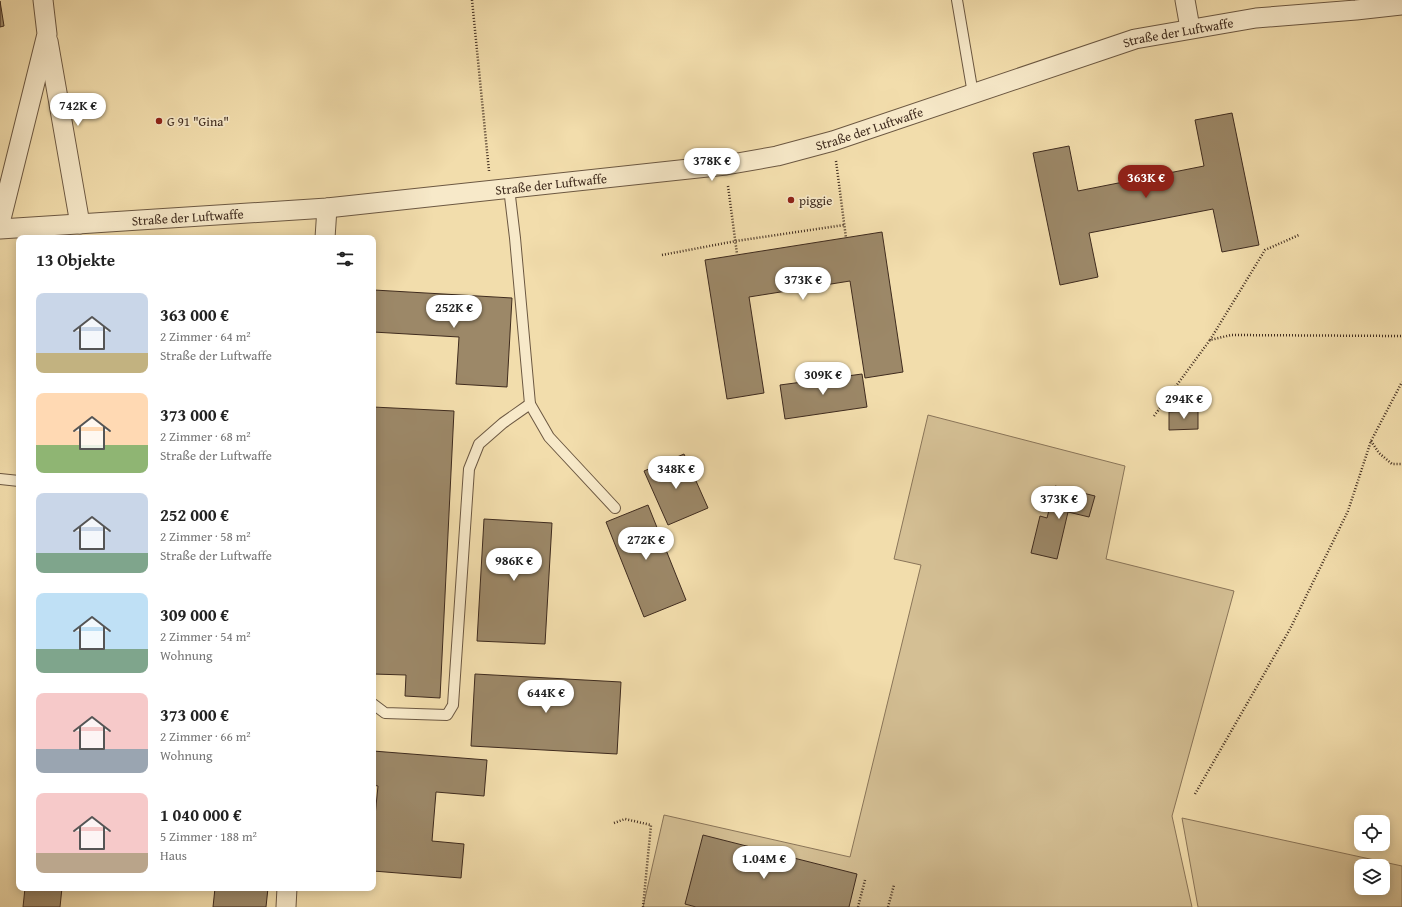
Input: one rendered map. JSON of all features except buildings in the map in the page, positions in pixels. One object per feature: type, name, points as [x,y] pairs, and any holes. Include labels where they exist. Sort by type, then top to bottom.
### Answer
[{"type":"street","points":[[43,0],[46,34],[80,224]]},
{"type":"street","points":[[1185,0],[1190,28]]},
{"type":"street","name":"Straße der Luftwaffe","points":[[0,229],[327,208],[726,165],[777,156],[833,140],[1135,39],[1190,28],[1256,18],[1402,5]]},
{"type":"street","points":[[0,223],[46,34]]},
{"type":"street","points":[[325,235],[327,208]]},
{"type":"street","points":[[286,907],[287,891]]},
{"type":"lane","points":[[957,0],[973,94]]},
{"type":"lane","points":[[500,189],[515,238],[530,404],[549,437],[615,508]]},
{"type":"lane","points":[[376,706],[385,713],[447,715],[453,705],[468,468],[479,444],[503,423],[530,404]]},
{"type":"lane","points":[[0,479],[16,481]]},
{"type":"path","points":[[472,0],[500,189]]},
{"type":"path","points":[[833,140],[846,238]]},
{"type":"path","points":[[726,165],[737,254]]},
{"type":"path","points":[[662,255],[736,241],[844,225]]},
{"type":"path","points":[[1154,416],[1210,340],[1265,250],[1299,235]]},
{"type":"path","points":[[1210,340],[1231,335],[1402,336]]},
{"type":"path","points":[[1195,794],[1290,629],[1348,510],[1371,441],[1402,382]]},
{"type":"path","points":[[1371,441],[1379,453],[1392,464],[1402,464]]},
{"type":"path","points":[[614,823],[625,819],[651,825],[643,907]]},
{"type":"path","points":[[858,907],[865,880]]},
{"type":"path","points":[[888,907],[894,884]]},
{"type":"shaded area","points":[[928,415],[1125,466],[1106,559],[1234,591],[1172,816],[1192,907],[643,907],[664,815],[850,857],[921,565],[894,559]]},
{"type":"shaded area","points":[[1182,818],[1370,859],[1354,859],[1354,895],[1390,895],[1390,863],[1402,866],[1402,907],[1198,907]]},
{"type":"place","name":"G 91 \"Gina\"","points":[[159,121]]},
{"type":"place","name":"piggie","points":[[791,200]]}]
